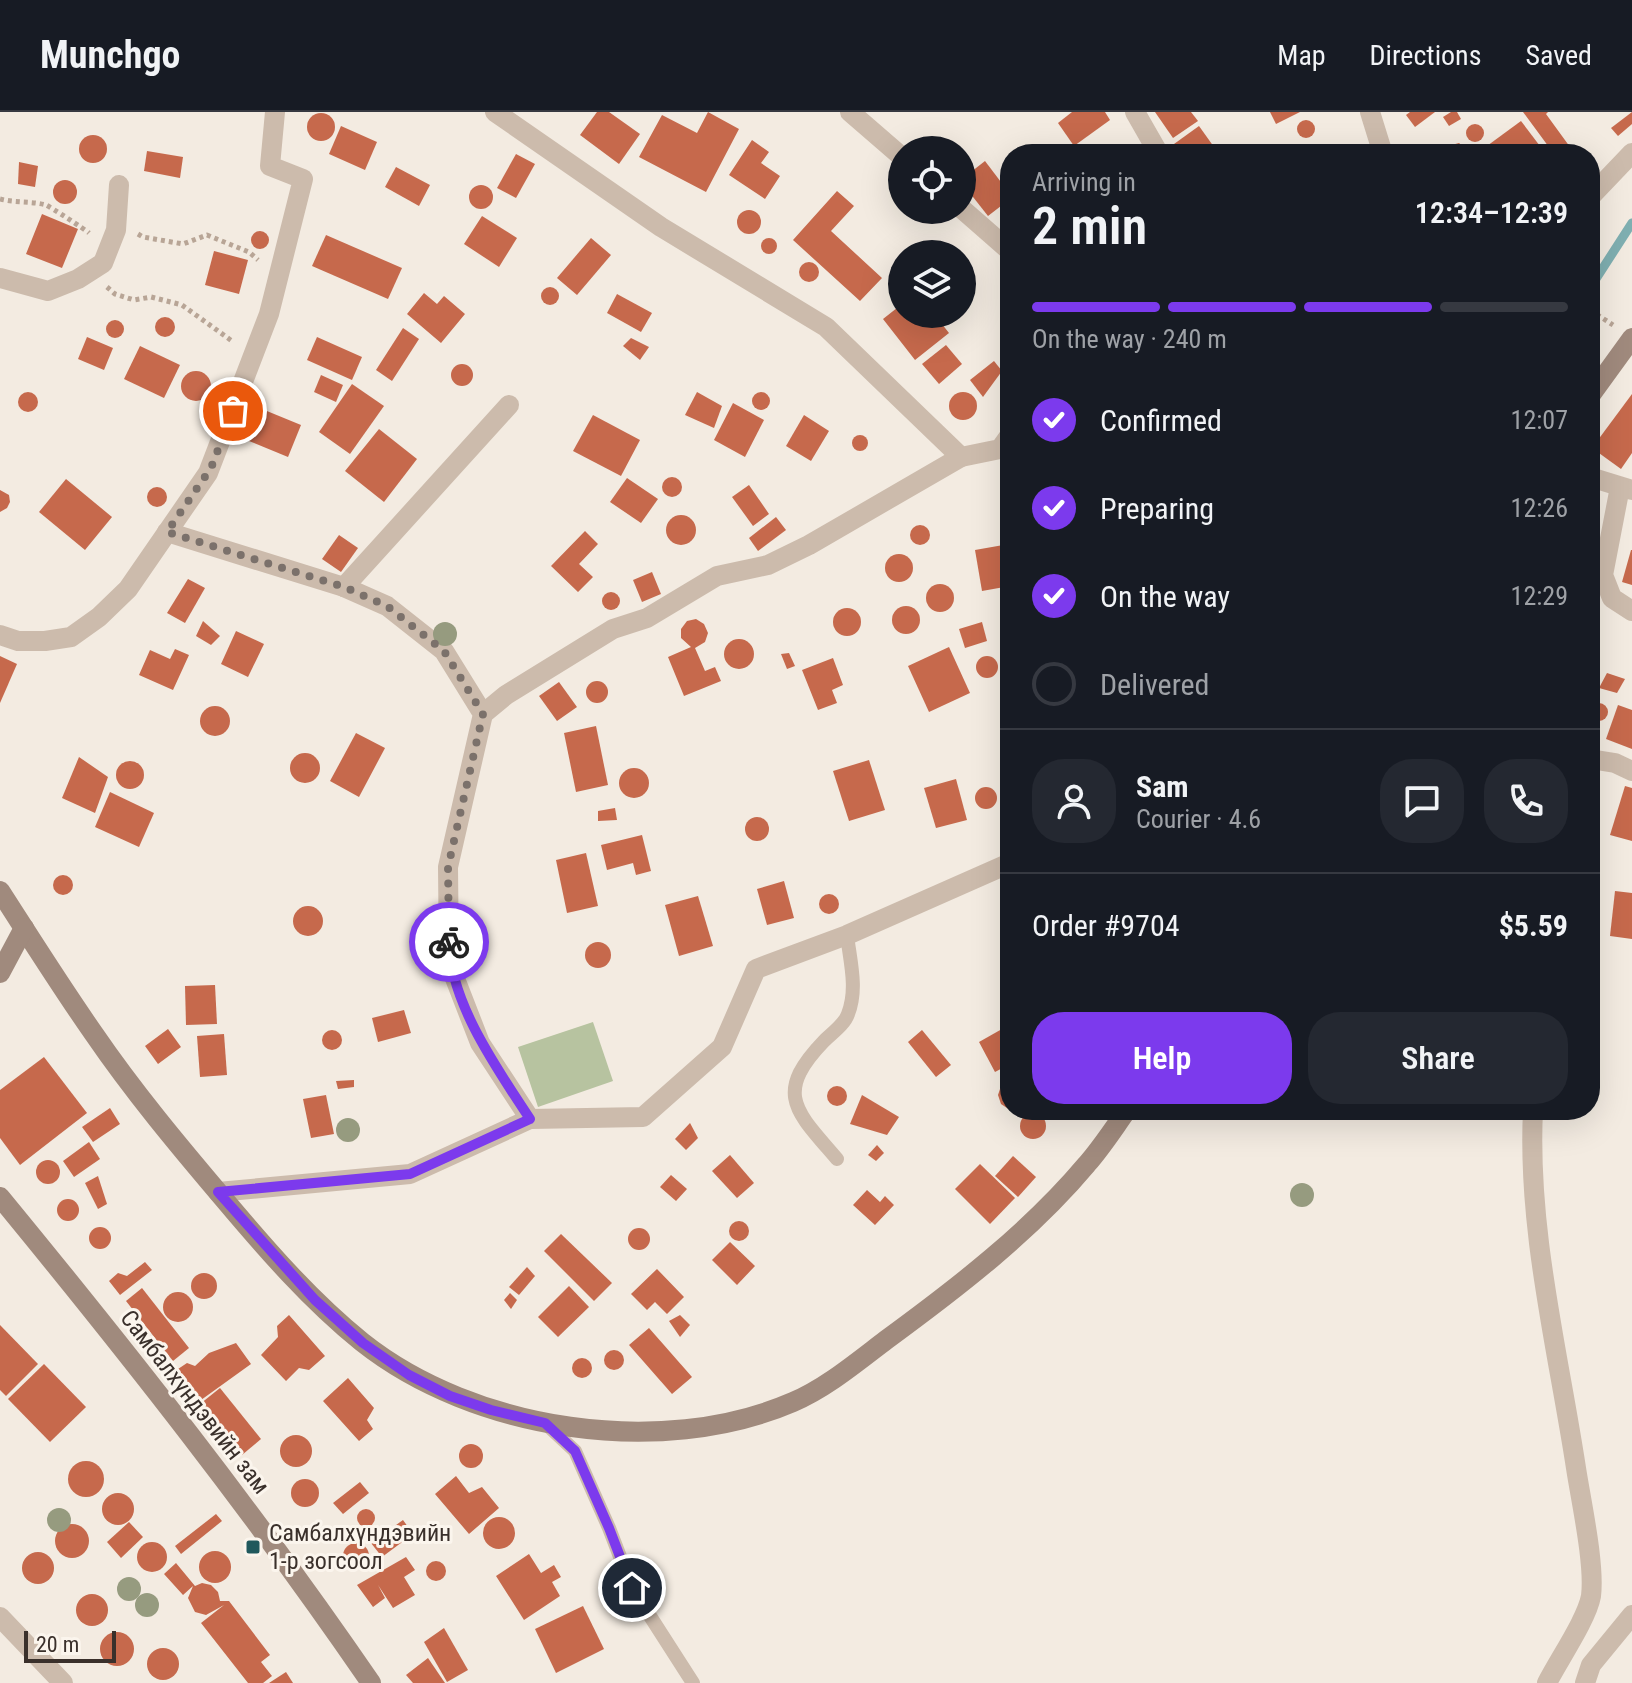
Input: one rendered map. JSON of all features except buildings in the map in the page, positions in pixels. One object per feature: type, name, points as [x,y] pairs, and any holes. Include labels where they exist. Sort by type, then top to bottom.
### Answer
[{"type":"street","points":[[0,635],[18,641],[71,637],[99,617],[128,589],[211,468],[269,314],[303,179],[270,166],[275,112]]},
{"type":"street","points":[[495,112],[661,227],[826,327],[961,457]]},
{"type":"street","points":[[850,112],[888,145]]},
{"type":"street","points":[[1135,112],[1153,144]]},
{"type":"street","points":[[1370,112],[1380,144]]},
{"type":"street","points":[[1600,187],[1632,153]]},
{"type":"street","points":[[0,278],[48,291],[103,263],[116,230],[119,185]]},
{"type":"street","points":[[976,221],[1000,242]]},
{"type":"street","points":[[1600,382],[1632,338]]},
{"type":"street","points":[[344,587],[509,405]]},
{"type":"street","points":[[530,1119],[480,1043],[449,963],[448,867],[483,714],[506,695],[613,629],[647,618],[717,576],[768,565],[795,552],[961,457],[1000,449]]},
{"type":"street","points":[[1600,480],[1626,488],[1603,575],[1612,598],[1632,611]]},
{"type":"street","points":[[167,532],[344,587],[387,606],[444,651],[483,714]]},
{"type":"street","points":[[1600,761],[1632,771]]},
{"type":"street","points":[[218,1192],[410,1174],[530,1119],[643,1117],[722,1047],[756,969],[847,935],[1000,867]]},
{"type":"street","points":[[0,891],[95,1036],[152,1113],[305,1290],[363,1343],[409,1375],[450,1396],[545,1423],[637,1431],[684,1429],[729,1423],[795,1401],[851,1366],[937,1302],[1031,1223],[1087,1164],[1120,1120]]},
{"type":"street","points":[[0,973],[24,928]]},
{"type":"street","points":[[1533,1120],[1533,1175],[1538,1228],[1591,1584],[1588,1606],[1547,1683]]},
{"type":"street","name":"Самбалхүндэвийн зам","points":[[0,1197],[280,1554],[371,1683]]},
{"type":"street","points":[[1585,1683],[1591,1665],[1632,1615]]},
{"type":"street","points":[[0,1617],[63,1683]]},
{"type":"lane","points":[[837,1159],[795,1106],[795,1077],[848,1016],[854,984],[847,935]]},
{"type":"lane","points":[[545,1423],[575,1451],[632,1588],[693,1683]]},
{"type":"path","points":[[0,199],[18,204],[48,205],[62,217],[86,229],[95,241],[87,257],[89,272],[115,294],[134,300],[151,297],[182,305],[223,336],[254,354]]},
{"type":"path","points":[[168,242],[183,244],[207,235],[249,252],[279,273]]},
{"type":"path","points":[[1600,316],[1606,320]]},
{"type":"green space","points":[[593,1022],[613,1081],[538,1107],[518,1047]]},
{"type":"waterway","points":[[1600,273],[1632,223]]},
{"type":"way so far","points":[[233,411],[211,468],[167,532],[344,587],[387,606],[444,651],[483,714],[448,867],[449,942]]},
{"type":"place","name":"Самбалхүндэвийн 1-р зогсоол","points":[[253,1547]]},
{"type":"route","points":[[449,942],[449,963],[480,1043],[530,1119],[410,1174],[218,1192],[315,1300],[363,1343],[409,1375],[450,1396],[545,1423],[575,1451],[632,1588]]}]
